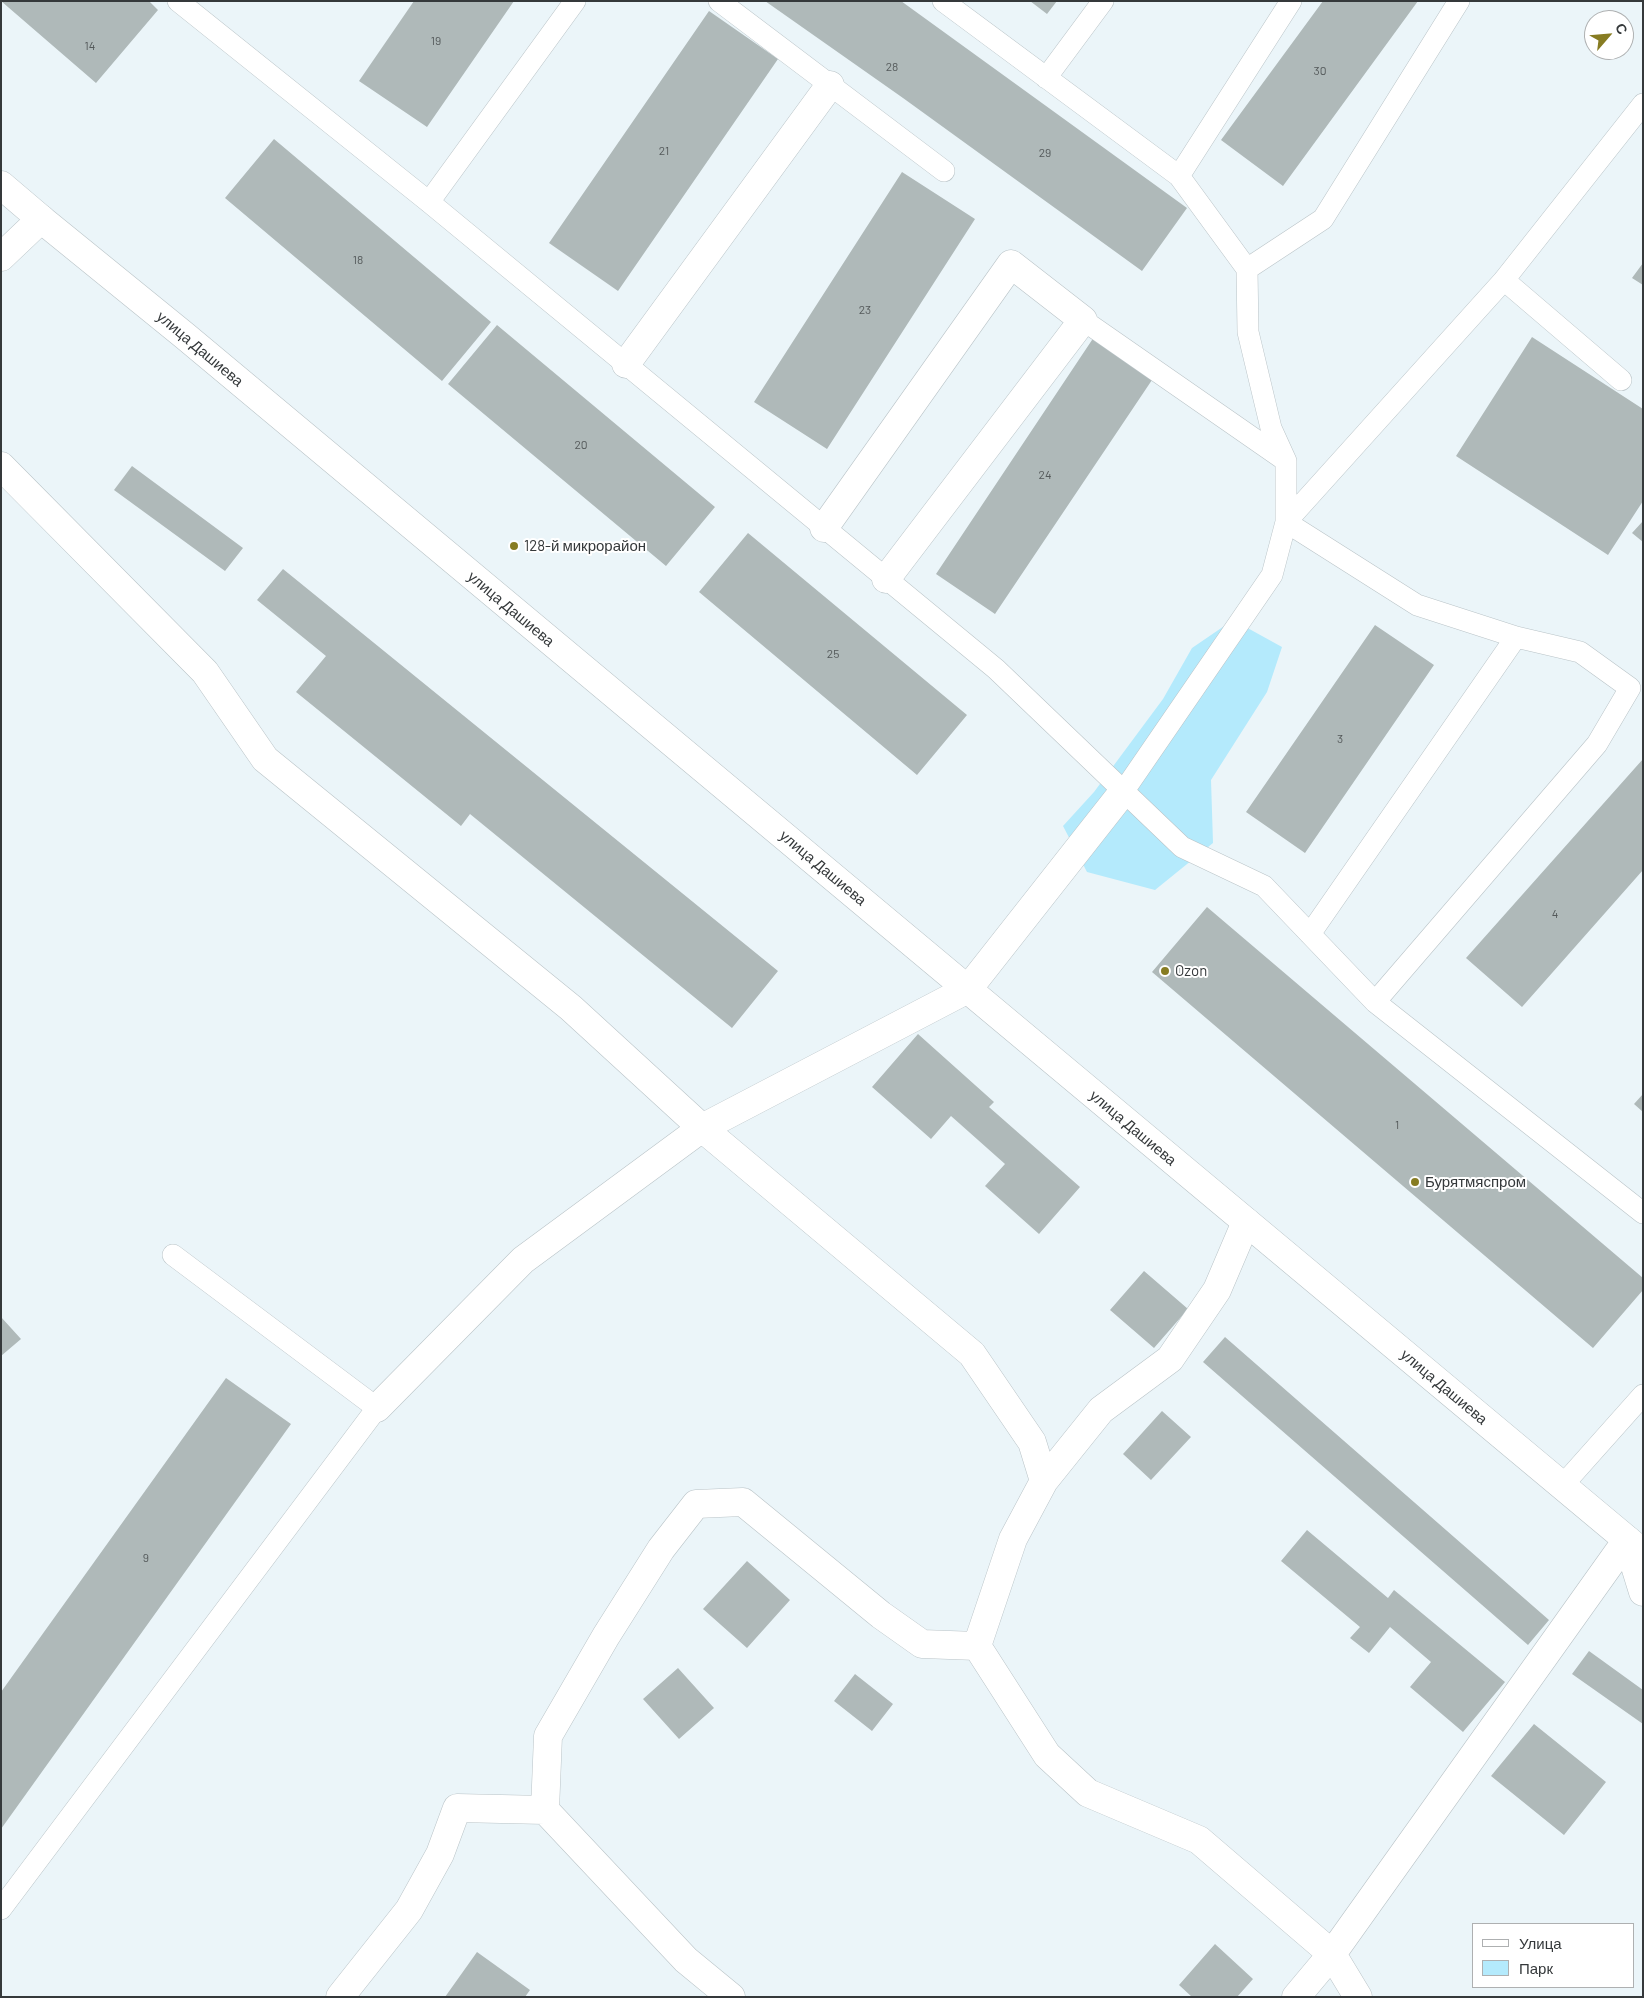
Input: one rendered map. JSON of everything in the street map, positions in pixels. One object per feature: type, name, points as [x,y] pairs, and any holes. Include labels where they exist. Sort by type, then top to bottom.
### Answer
[{"type":"street","points":[[626,364],[830,85]]},
{"type":"street","name":"улица Дашиева","points":[[1,185],[185,336],[1635,1546]]},
{"type":"street","points":[[1,257],[41,219]]},
{"type":"street","points":[[824,528],[1011,264],[1083,320],[886,579]]},
{"type":"street","points":[[1,466],[205,672],[265,758],[571,1008],[702,1128],[972,1354],[1032,1442],[1044,1481]]},
{"type":"street","points":[[377,1408],[523,1260],[702,1128],[968,989],[1123,792]]},
{"type":"street","points":[[977,1646],[1013,1539],[1044,1481],[1101,1410],[1170,1359],[1217,1290],[1246,1222]]},
{"type":"street","points":[[545,1810],[548,1736],[606,1636],[661,1548],[696,1504],[743,1502],[881,1614],[922,1644],[977,1646]]},
{"type":"street","points":[[1635,1546],[1643,1592]]},
{"type":"street","points":[[1296,1997],[1332,1954],[1635,1546]]},
{"type":"street","points":[[977,1646],[1047,1754],[1088,1793],[1199,1840],[1332,1954],[1358,1997]]},
{"type":"street","points":[[340,1997],[409,1910],[440,1854],[457,1808],[545,1810],[686,1960],[731,1997]]},
{"type":"lane","points":[[178,1],[429,202],[996,669],[1182,847],[1264,886],[1375,1002],[1643,1213]]},
{"type":"lane","points":[[429,202],[575,1]]},
{"type":"lane","points":[[719,1],[944,171]]},
{"type":"lane","points":[[943,1],[1179,176],[1248,268],[1248,332],[1271,428],[1286,461],[1286,522],[1272,575],[1123,792]]},
{"type":"lane","points":[[1046,78],[1103,1]]},
{"type":"lane","points":[[1179,176],[1291,1]]},
{"type":"lane","points":[[1248,268],[1323,219],[1459,1]]},
{"type":"lane","points":[[1286,522],[1504,280],[1643,104]]},
{"type":"lane","points":[[1504,280],[1621,380]]},
{"type":"lane","points":[[1083,320],[1286,461]]},
{"type":"lane","points":[[1286,522],[1417,605],[1516,636],[1580,652],[1630,688],[1597,744],[1375,1002]]},
{"type":"lane","points":[[1310,934],[1516,636]]},
{"type":"lane","points":[[1,1908],[377,1408],[174,1254]]},
{"type":"lane","points":[[1562,1486],[1643,1395]]},
{"type":"green space","points":[[1233,620],[1282,647],[1267,692],[1211,780],[1213,843],[1155,890],[1087,872],[1063,826],[1094,792],[1163,699],[1192,648]]},
{"type":"building","points":[[1,1],[149,1],[158,10],[96,83]]},
{"type":"building","points":[[414,1],[514,1],[427,127],[359,81]]},
{"type":"building","points":[[765,1],[901,1],[1187,208],[1142,271]]},
{"type":"building","points":[[1030,1],[1057,1],[1047,14]]},
{"type":"building","points":[[1323,1],[1418,1],[1283,186],[1221,140]]},
{"type":"building","points":[[709,11],[778,59],[618,291],[549,243]]},
{"type":"building","points":[[274,139],[491,322],[442,381],[225,198]]},
{"type":"building","points":[[902,172],[975,219],[827,449],[754,402]]},
{"type":"building","points":[[1643,263],[1643,285],[1632,278]]},
{"type":"building","points":[[497,325],[715,507],[666,566],[448,384]]},
{"type":"building","points":[[1094,337],[1154,377],[995,614],[936,574]]},
{"type":"building","points":[[1532,337],[1643,409],[1643,501],[1608,555],[1456,456]]},
{"type":"building","points":[[132,466],[243,548],[225,571],[114,490]]},
{"type":"building","points":[[1643,521],[1643,542],[1632,533]]},
{"type":"building","points":[[748,533],[967,715],[917,775],[699,592]]},
{"type":"building","points":[[283,569],[778,971],[732,1028],[470,814],[461,826],[296,692],[326,656],[257,600]]},
{"type":"building","points":[[1375,625],[1434,665],[1305,853],[1246,812]]},
{"type":"building","points":[[1643,759],[1643,870],[1522,1007],[1466,958]]},
{"type":"building","points":[[1207,907],[1643,1278],[1643,1290],[1593,1348],[1152,972]]},
{"type":"building","points":[[918,1034],[994,1102],[989,1107],[1080,1187],[1039,1234],[985,1186],[1005,1164],[951,1116],[931,1139],[872,1087]]},
{"type":"building","points":[[1643,1094],[1643,1112],[1634,1104]]},
{"type":"building","points":[[1144,1271],[1188,1309],[1154,1348],[1110,1310]]},
{"type":"building","points":[[1,1317],[21,1339],[1,1356]]},
{"type":"building","points":[[1225,1337],[1549,1620],[1528,1645],[1203,1362]]},
{"type":"building","points":[[226,1378],[291,1424],[1,1829],[1,1692]]},
{"type":"building","points":[[1162,1411],[1191,1437],[1151,1480],[1123,1454]]},
{"type":"building","points":[[1307,1530],[1388,1598],[1394,1590],[1505,1682],[1463,1732],[1410,1687],[1431,1662],[1390,1627],[1369,1653],[1350,1638],[1360,1627],[1281,1561]]},
{"type":"building","points":[[747,1561],[790,1600],[747,1648],[703,1609]]},
{"type":"building","points":[[1589,1651],[1643,1690],[1643,1724],[1572,1674]]},
{"type":"building","points":[[678,1668],[714,1708],[679,1739],[643,1699]]},
{"type":"building","points":[[855,1674],[893,1704],[872,1731],[834,1701]]},
{"type":"building","points":[[1534,1724],[1606,1782],[1564,1835],[1491,1776]]},
{"type":"building","points":[[1215,1944],[1253,1979],[1237,1997],[1192,1997],[1179,1985]]},
{"type":"building","points":[[477,1952],[530,1990],[525,1997],[445,1997]]},
{"type":"place","name":"128-й микрорайон","points":[[514,546]]},
{"type":"place","name":"Ozon","points":[[1165,971]]},
{"type":"place","name":"Бурятмяспром","points":[[1415,1182]]}]
